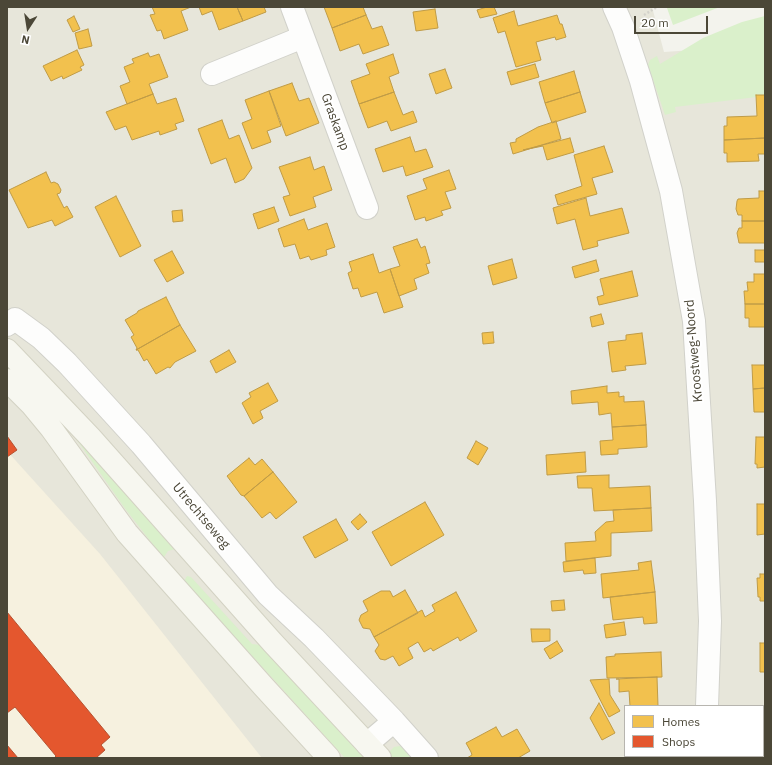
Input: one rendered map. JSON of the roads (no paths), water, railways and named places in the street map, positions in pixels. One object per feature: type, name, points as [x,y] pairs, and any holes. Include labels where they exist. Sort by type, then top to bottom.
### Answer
[{"type":"main road","points":[[7,350],[90,437],[194,556],[374,751]]},
{"type":"main road","points":[[7,380],[32,405],[51,428],[127,533],[329,758]]},
{"type":"main road","points":[[168,579],[194,556]]},
{"type":"street","name":"Graskamp","points":[[292,7],[367,208]]},
{"type":"street","name":"Kroostweg-Noord","points":[[614,7],[623,27],[641,81],[670,191],[694,321],[705,501],[709,606],[707,705]]},
{"type":"street","points":[[212,74],[303,37]]},
{"type":"street","name":"Utrechtseweg","points":[[7,325],[15,319],[41,338],[67,363],[141,444],[268,595],[314,638],[394,721],[427,758]]},
{"type":"street","points":[[374,751],[394,721]]}]
